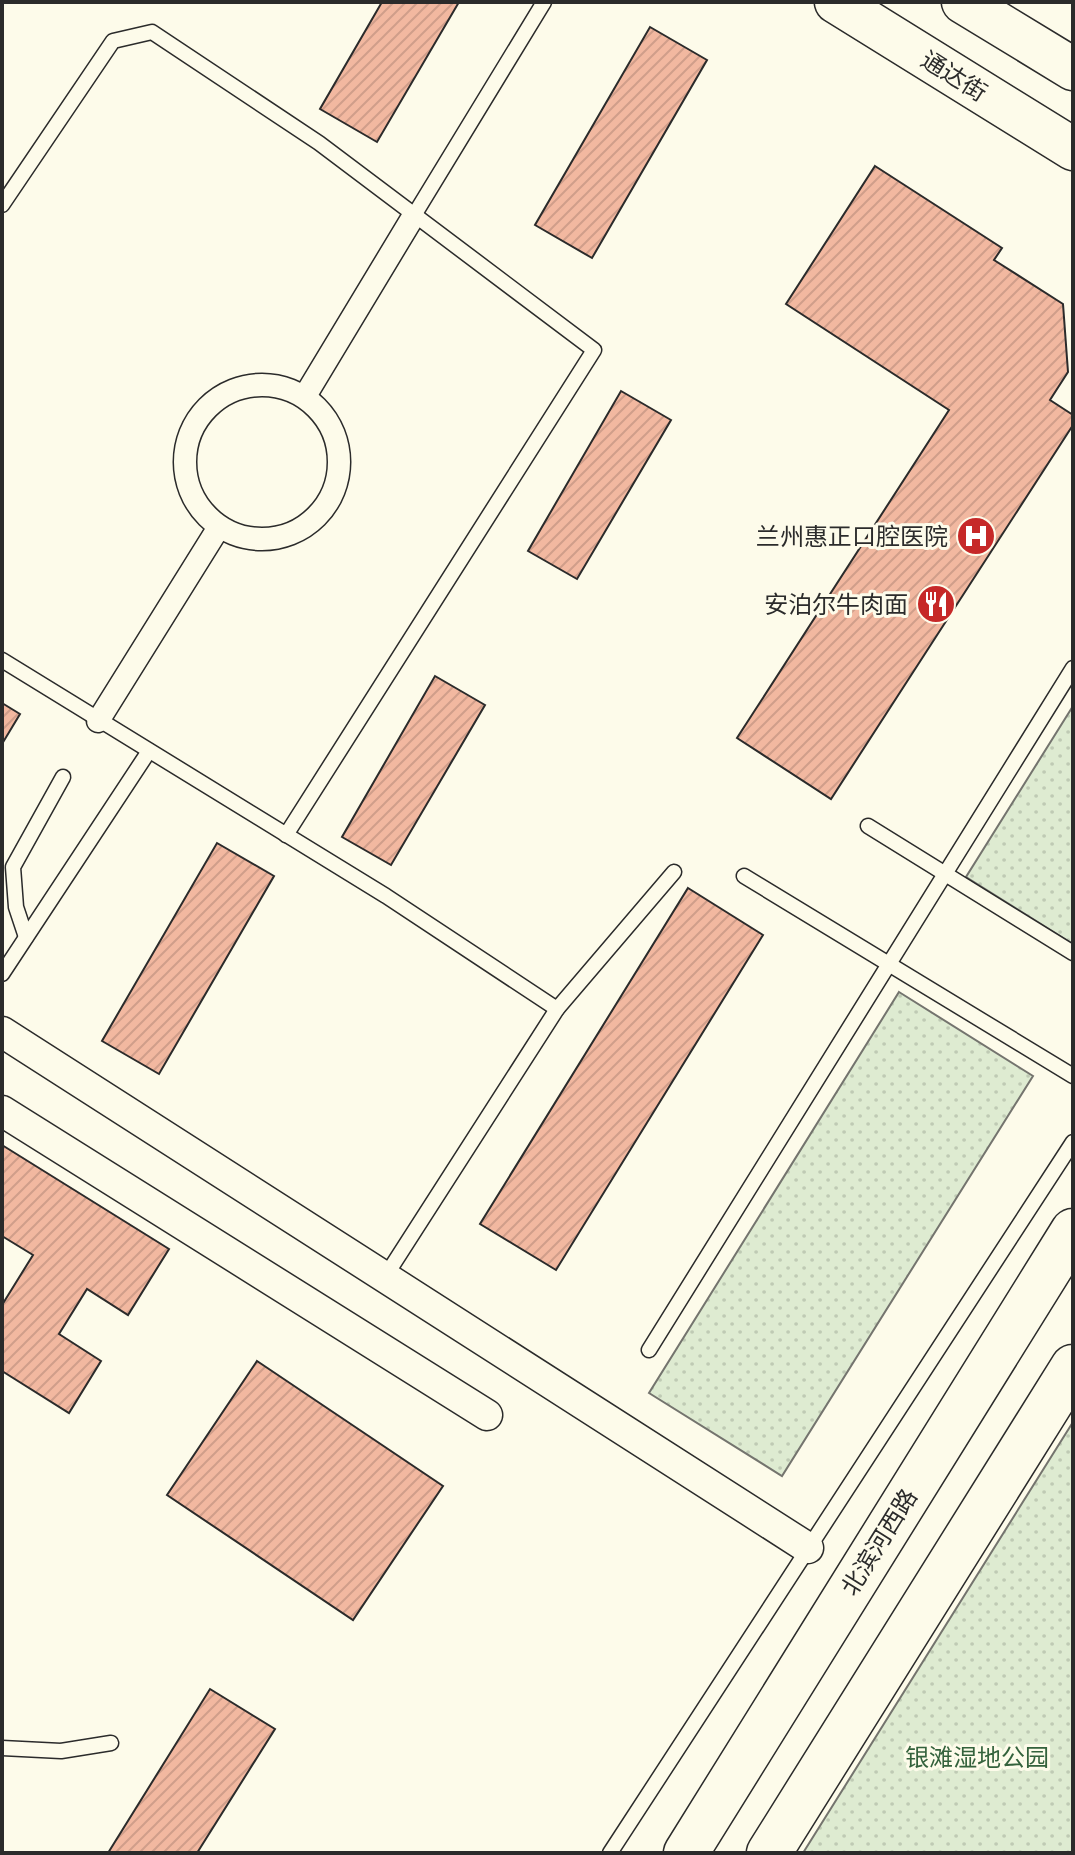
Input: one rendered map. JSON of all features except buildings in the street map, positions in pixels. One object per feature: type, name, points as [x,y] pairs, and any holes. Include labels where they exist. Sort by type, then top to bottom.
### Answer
[{"type":"main road","name":"通达街","points":[[836,2],[1073,149]]},
{"type":"main road","points":[[963,2],[1073,69]]},
{"type":"main road","name":"北滨河西路","points":[[686,1853],[1073,1231]]},
{"type":"main road","points":[[769,1853],[1073,1367]]},
{"type":"street","points":[[305,396],[413,217]]},
{"type":"street","points":[[246,385],[276,385],[305,396],[326,417],[338,445],[339,476],[328,504],[306,526],[278,538],[247,539],[219,527],[198,506],[186,478],[185,448],[196,419],[217,397],[246,385]]},
{"type":"street","points":[[98,721],[219,527]]},
{"type":"street","points":[[2,1032],[808,1548]]},
{"type":"street","points":[[2,1111],[487,1415]]},
{"type":"lane","points":[[413,217],[544,2]]},
{"type":"lane","points":[[2,205],[113,41],[152,32],[319,143],[413,217],[594,350],[286,835]]},
{"type":"lane","points":[[2,660],[386,896],[557,1009]]},
{"type":"lane","points":[[649,1350],[1073,668]]},
{"type":"lane","points":[[2,974],[149,751]]},
{"type":"lane","points":[[26,937],[16,907],[13,867],[63,777]]},
{"type":"lane","points":[[868,826],[1073,953]]},
{"type":"lane","points":[[385,1277],[557,1009],[674,872]]},
{"type":"lane","points":[[744,876],[1073,1076]]},
{"type":"lane","points":[[610,1853],[1073,1142]]},
{"type":"lane","points":[[2,1748],[61,1751],[111,1743]]},
{"type":"green space","points":[[1073,706],[1073,944],[966,877]]},
{"type":"green space","points":[[899,992],[1033,1076],[782,1476],[649,1393]]},
{"type":"green space","name":"银滩湿地公园","points":[[1073,1422],[1073,1853],[803,1853]]},
{"type":"place","name":"兰州惠正口腔医院","points":[[976,536]]},
{"type":"place","name":"安泊尔牛肉面","points":[[936,604]]}]
